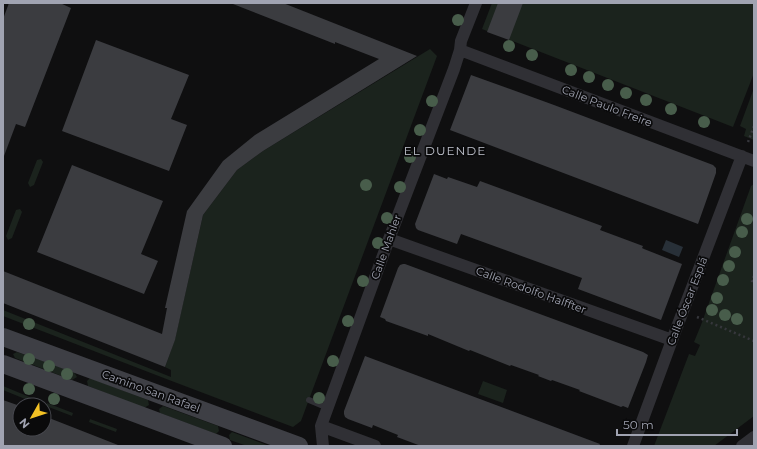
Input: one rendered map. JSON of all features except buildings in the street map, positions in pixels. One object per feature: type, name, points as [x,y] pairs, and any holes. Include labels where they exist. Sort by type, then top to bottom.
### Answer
[{"type":"main road","name":"Camino San Rafael","points":[[3,337],[299,446]]},
{"type":"main road","points":[[3,364],[223,446]]},
{"type":"street","name":"Calle Mahler","points":[[323,446],[321,426],[389,239],[454,69],[460,50],[461,41],[476,3]]},
{"type":"street","name":"Calle Paulo Freire","points":[[460,50],[754,161]]},
{"type":"street","name":"Calle Óscar Esplá","points":[[633,446],[742,156]]},
{"type":"street","name":"Calle Rodolfo Halffter","points":[[389,239],[672,340]]},
{"type":"street","points":[[321,426],[375,446]]},
{"type":"street","points":[[742,446],[754,437]]},
{"type":"lane","points":[[309,400],[328,408]]},
{"type":"path","points":[[748,142],[754,126]]},
{"type":"path","points":[[754,276],[752,281],[754,281]]},
{"type":"path","points":[[697,318],[754,341]]},
{"type":"shaded area","points":[[492,3],[754,3],[754,73],[733,127],[482,29]]},
{"type":"shaded area","points":[[430,49],[437,56],[301,421],[293,427],[3,316],[3,310],[171,377],[171,370],[165,367],[175,339],[203,215],[237,170],[263,151]]},
{"type":"shaded area","points":[[754,88],[754,140],[744,136],[746,129],[740,126]]},
{"type":"shaded area","points":[[41,159],[43,162],[34,185],[30,187],[28,183],[37,160]]},
{"type":"shaded area","points":[[754,184],[754,416],[714,446],[654,446],[689,354],[695,356],[700,345],[694,342],[751,186]]},
{"type":"shaded area","points":[[20,209],[22,212],[12,238],[8,240],[6,236],[16,210]]},
{"type":"shaded area","points":[[666,240],[683,247],[679,257],[662,250]]},
{"type":"shaded area","points":[[17,352],[74,372],[77,377],[72,380],[15,358],[13,354]]},
{"type":"shaded area","points":[[90,378],[148,400],[149,405],[144,408],[88,386],[87,381]]},
{"type":"shaded area","points":[[483,381],[507,390],[503,403],[478,394]]},
{"type":"shaded area","points":[[3,386],[30,397],[20,397],[3,390]]},
{"type":"shaded area","points":[[52,405],[73,413],[72,416],[52,408]]},
{"type":"shaded area","points":[[163,406],[218,426],[219,431],[216,434],[160,413],[159,409]]},
{"type":"shaded area","points":[[90,419],[117,429],[116,432],[89,422]]},
{"type":"shaded area","points":[[232,432],[269,446],[247,446],[230,440],[229,435]]},
{"type":"district","name":"EL DUENDE","points":[[445,151]]}]
